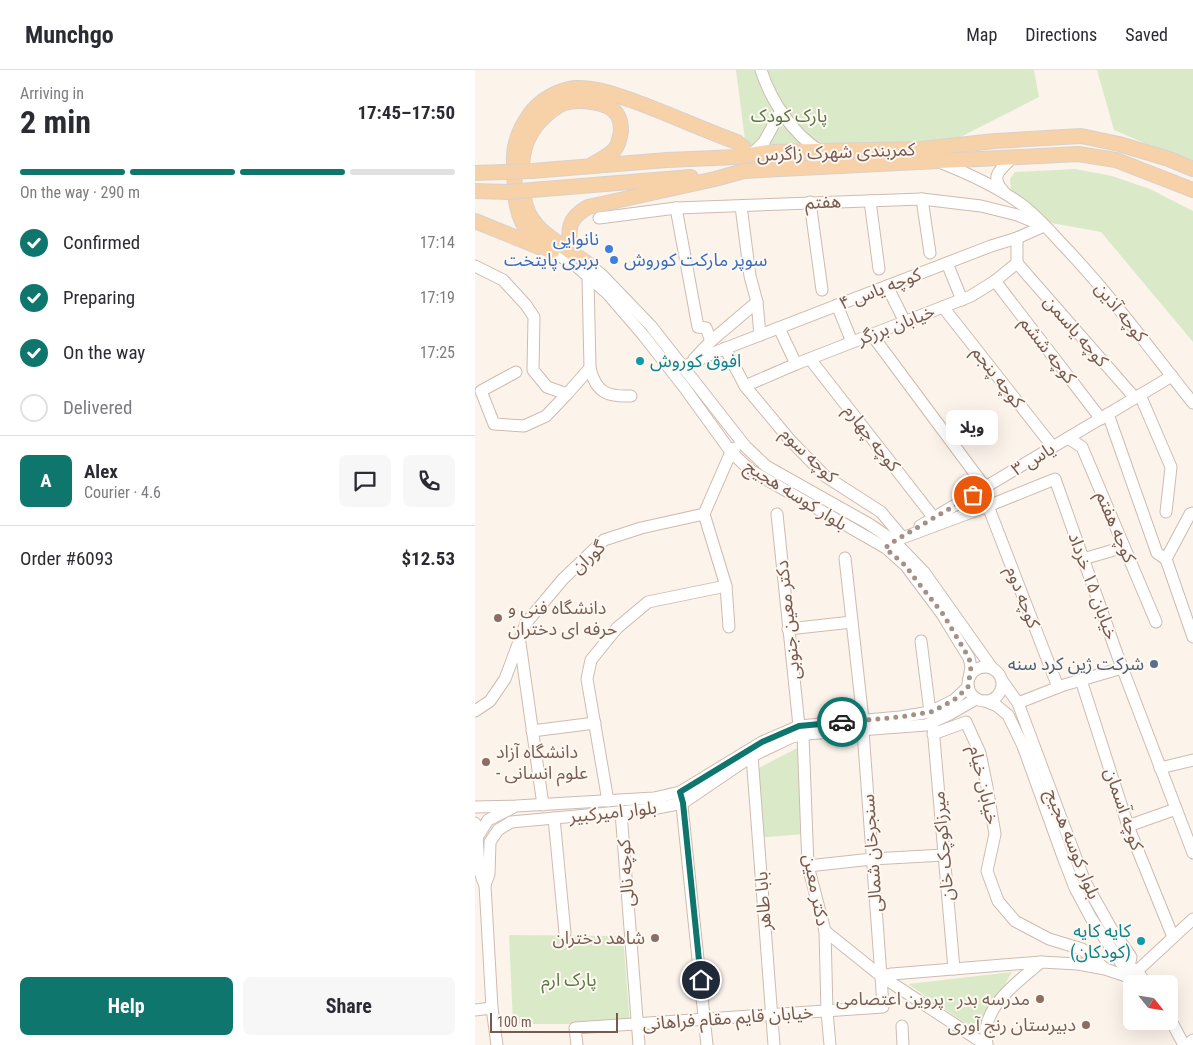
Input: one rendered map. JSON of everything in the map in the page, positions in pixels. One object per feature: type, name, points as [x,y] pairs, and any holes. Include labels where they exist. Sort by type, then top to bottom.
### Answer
[{"type":"main road","points":[[552,252],[531,235],[523,225],[515,203],[513,158],[516,139],[521,126],[535,108],[552,95],[574,88],[593,89],[611,94],[657,109],[737,142],[748,155]]},
{"type":"main road","points":[[580,264],[537,227],[526,208],[522,184],[522,157],[527,140],[549,112],[563,103],[581,101],[595,103],[610,108],[618,116],[621,128],[617,147],[609,155],[588,166]]},
{"type":"main road","name":"کمربندی شهرک زاگرس","points":[[475,173],[532,171],[768,152],[921,149],[995,141],[1081,136],[1119,144],[1169,159],[1193,169]]},
{"type":"main road","name":"کمربندی شهرک زاگرس","points":[[475,191],[508,192],[667,180],[744,171],[1077,154],[1116,160],[1193,190]]},
{"type":"main road","name":"کمربندی شهرک زاگرس","points":[[580,264],[569,238],[570,223],[578,213],[588,206],[687,186],[744,171]]},
{"type":"main road","points":[[475,221],[552,252]]},
{"type":"street","points":[[761,70],[769,90],[781,111],[806,142],[820,150]]},
{"type":"street","points":[[748,155],[764,142],[781,111]]},
{"type":"street","points":[[1005,194],[996,182],[996,177],[999,171],[1013,157]]},
{"type":"street","name":"کوچه آذین","points":[[939,162],[964,172],[1022,205],[1087,270],[1193,403]]},
{"type":"street","points":[[922,199],[931,252]]},
{"type":"street","name":"هفتم","points":[[599,218],[676,208],[922,199],[981,206],[1017,215],[1044,226]]},
{"type":"street","points":[[870,201],[879,269]]},
{"type":"street","points":[[810,202],[822,290]]},
{"type":"street","points":[[741,206],[750,276],[757,302],[760,335]]},
{"type":"street","name":"کوچه سوم","points":[[676,208],[698,327],[707,328],[717,347],[745,386],[825,476],[881,512],[894,542]]},
{"type":"street","name":"کوچه یاس ۴","points":[[687,364],[717,347],[779,328],[991,246],[1017,238],[1044,226]]},
{"type":"street","points":[[1017,238],[1017,263]]},
{"type":"street","points":[[552,252],[580,264],[592,379],[598,388],[606,393],[616,397],[631,396]]},
{"type":"street","points":[[947,263],[962,300]]},
{"type":"street","name":"خیابان برزگر","points":[[745,386],[810,358],[971,296],[995,282],[1017,263]]},
{"type":"street","name":"کوچه یاسمن","points":[[1017,263],[1137,397],[1171,467],[1166,512]]},
{"type":"street","name":"بلوار کوسه هجیج","points":[[580,264],[602,275],[687,364],[742,442],[766,466],[869,524],[894,542],[924,572],[992,668]]},
{"type":"street","name":"بلوار کوسه هجیج","points":[[580,264],[644,336],[731,452],[750,470],[894,542],[906,566],[943,614],[969,658],[971,667],[968,682]]},
{"type":"street","points":[[475,266],[503,280],[526,305],[534,317],[533,370],[547,387],[567,394]]},
{"type":"street","name":"کوچه ششم","points":[[995,282],[1104,417],[1157,553],[1166,559],[1193,638]]},
{"type":"street","points":[[887,286],[905,322]]},
{"type":"street","points":[[717,347],[757,302]]},
{"type":"street","points":[[837,305],[852,342]]},
{"type":"street","name":"کوچه پنجم","points":[[943,307],[1053,447]]},
{"type":"street","points":[[779,328],[796,364]]},
{"type":"street","points":[[872,335],[985,487]]},
{"type":"street","name":"کوچه چهارم","points":[[810,358],[934,518]]},
{"type":"street","points":[[516,372],[481,391],[494,424],[524,426],[546,416],[590,368]]},
{"type":"street","name":"یاس ۳","points":[[894,542],[1172,376]]},
{"type":"street","name":"کوچه هفتم","points":[[1068,438],[1082,447],[1156,622]]},
{"type":"street","points":[[729,627],[726,586],[704,514],[731,452],[742,442]]},
{"type":"street","name":"خیابان ۱۵ خرداد","points":[[894,542],[1055,479],[1122,668],[1193,853]]},
{"type":"street","name":"کوچه دوم","points":[[988,506],[1058,687]]},
{"type":"street","name":"گوران","points":[[475,711],[490,701],[505,679],[526,623],[563,579],[604,540],[641,528],[704,514]]},
{"type":"street","name":"دکتر معین جنوبی","points":[[777,514],[788,629],[801,730]]},
{"type":"street","points":[[1166,559],[1192,517]]},
{"type":"street","points":[[1083,559],[1124,547]]},
{"type":"street","name":"سنجرخان شمالی","points":[[845,558],[863,726],[881,976]]},
{"type":"street","points":[[608,801],[587,679],[591,660],[617,628],[648,602],[726,586]]},
{"type":"street","points":[[788,629],[852,622]]},
{"type":"street","points":[[519,641],[543,805]]},
{"type":"street","name":"میرزاکوچک خان","points":[[921,642],[932,723],[954,969]]},
{"type":"street","points":[[983,666],[992,668],[999,674],[1003,682],[1003,687],[998,696],[994,699],[981,700],[972,696],[968,682],[971,674],[983,666]]},
{"type":"street","points":[[1018,702],[1058,687],[1122,668]]},
{"type":"street","name":"کوچه آسمان","points":[[1081,680],[1129,826],[1173,937]]},
{"type":"street","name":"بلوار امیرکبیر","points":[[932,723],[968,682]]},
{"type":"street","name":"بلوار کوسه هجیج","points":[[1003,682],[1018,702],[1085,882],[1111,928],[1131,957],[1133,969]]},
{"type":"street","name":"بلوار کوسه هجیج","points":[[981,700],[997,706],[1008,715],[1023,746],[1075,888],[1091,918],[1121,963],[1133,969]]},
{"type":"street","name":"بلوار امیرکبیر","points":[[475,807],[681,797],[762,742],[801,730],[863,726],[919,727],[932,723],[981,700]]},
{"type":"street","name":"خیابان خیام","points":[[932,723],[966,722],[980,753],[995,834],[987,871],[998,901],[1015,921],[1049,939],[1082,949],[1105,969]]},
{"type":"street","points":[[532,731],[595,723]]},
{"type":"street","name":"بلوار امیرکبیر","points":[[485,885],[489,874],[490,842],[498,830],[511,822],[652,809],[681,797],[752,756],[792,737],[801,730]]},
{"type":"street","name":"دکتر معین","points":[[801,730],[808,866],[825,931],[827,1012],[830,1045]]},
{"type":"street","name":"بابا طاهر","points":[[752,756],[774,1045]]},
{"type":"street","points":[[1160,768],[1193,760]]},
{"type":"street","points":[[681,797],[707,1045]]},
{"type":"street","points":[[478,836],[488,820],[516,806]]},
{"type":"street","points":[[1129,826],[1176,809]]},
{"type":"street","name":"کوچه نالی","points":[[621,812],[639,1045]]},
{"type":"street","points":[[554,818],[565,933]]},
{"type":"street","points":[[475,823],[478,836],[480,877],[485,885],[492,1008],[497,1045]]},
{"type":"street","points":[[808,866],[872,859],[944,855]]},
{"type":"street","points":[[1138,975],[1133,969],[1193,919]]},
{"type":"street","points":[[825,931],[881,976],[986,1045]]},
{"type":"street","points":[[986,1045],[986,1030],[990,1016],[1007,991],[1041,962]]},
{"type":"street","points":[[881,976],[1041,962],[1078,964],[1105,969],[1123,975]]},
{"type":"street","name":"خیابان قایم مقام فراهانی","points":[[577,1045],[575,1028],[883,1007],[881,976]]},
{"type":"street","points":[[475,1010],[492,1008]]},
{"type":"street","points":[[902,1026],[903,1045]]},
{"type":"street","points":[[1176,1030],[1185,1045],[1193,1040]]},
{"type":"green space","name":"پارک کودک","points":[[736,70],[1034,70],[1039,97],[931,152],[748,164]]},
{"type":"green space","points":[[1097,70],[1193,70],[1193,164],[1114,130]]},
{"type":"green space","points":[[1075,169],[1112,176],[1150,189],[1193,211],[1193,342],[1101,232],[1046,222],[1011,190],[1010,179],[1015,172]]},
{"type":"green space","points":[[801,746],[805,834],[756,838],[753,771]]},
{"type":"green space","name":"پارک ارم","points":[[509,935],[623,936],[630,1024],[513,1024]]},
{"type":"green space","points":[[1012,972],[978,1032],[908,984]]},
{"type":"way so far","points":[[842,722],[900,717],[931,712],[954,700],[968,687],[971,667],[969,658],[943,614],[906,566],[885,548],[973,495]]},
{"type":"place","name":"نانوایی بربری پایتخت","points":[[609,249]]},
{"type":"place","name":"سوپر مارکت کوروش","points":[[614,260]]},
{"type":"place","name":"افوق کوروش","points":[[640,361]]},
{"type":"place","name":"ویلا","points":[[973,495]]},
{"type":"place","name":"دانشگاه فنی و حرفه ای دختران","points":[[498,618]]},
{"type":"place","name":"شرکت ژین کرد سنه","points":[[1154,664]]},
{"type":"place","name":"دانشگاه آزاد - علوم انسانی","points":[[486,762]]},
{"type":"place","name":"شاهد دختران","points":[[655,938]]},
{"type":"place","name":"کایه کایه (کودکان)","points":[[1141,941]]},
{"type":"place","name":"مدرسه بدر - پروین اعتصامی","points":[[1040,999]]},
{"type":"place","name":"دبیرستان رنج آوری","points":[[1086,1025]]},
{"type":"route","points":[[701,980],[683,803],[680,792],[762,742],[799,726],[842,722]]}]
